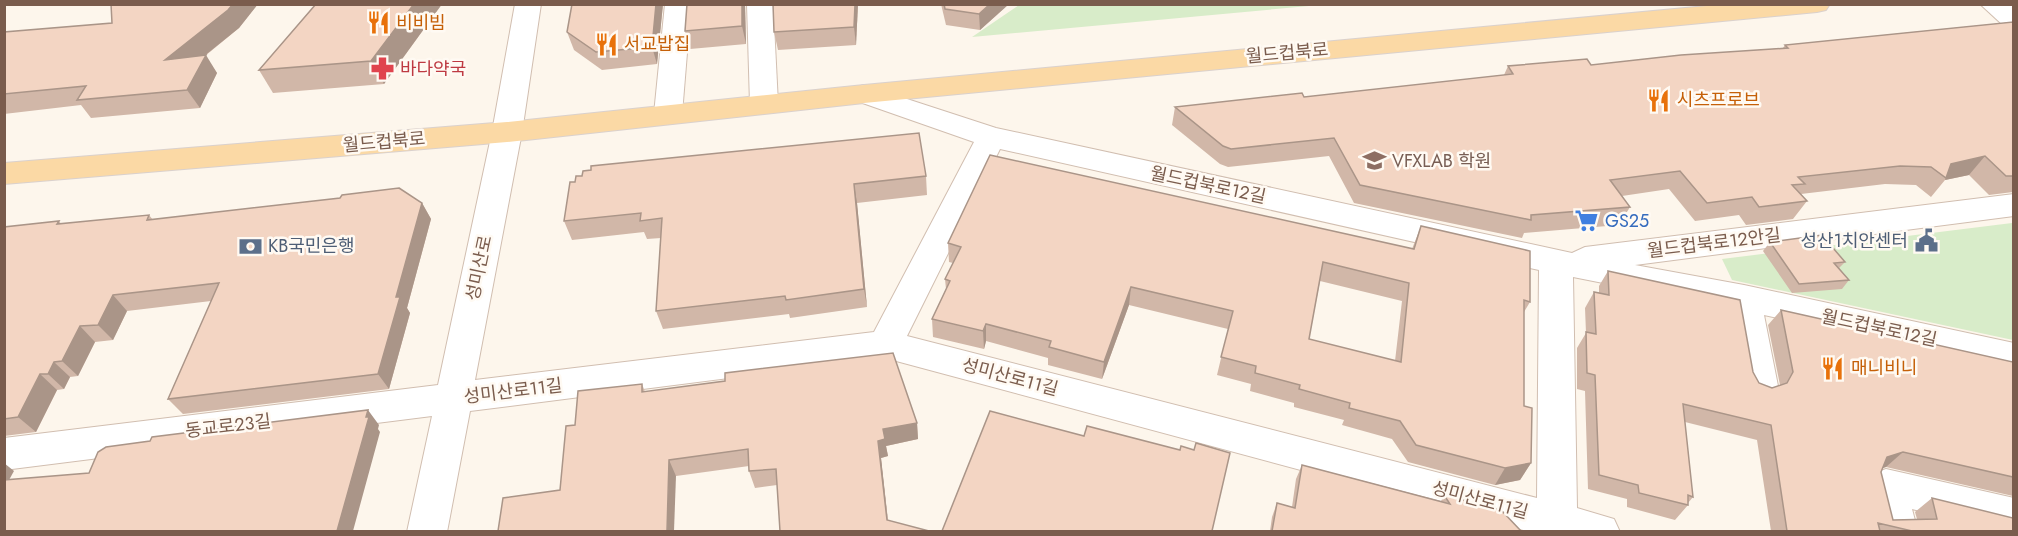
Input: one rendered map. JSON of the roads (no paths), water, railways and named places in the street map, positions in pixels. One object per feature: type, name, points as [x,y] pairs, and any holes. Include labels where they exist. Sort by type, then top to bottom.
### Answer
[{"type":"main road","name":"월드컵북로","points":[[4,174],[507,132],[864,94],[1817,4]]},
{"type":"street","name":"성미산로","points":[[427,531],[507,132],[528,4]]},
{"type":"street","points":[[668,114],[678,4]]},
{"type":"street","points":[[760,4],[764,104]]},
{"type":"street","points":[[1993,4],[2013,21]]},
{"type":"street","name":"월드컵북로12길","points":[[864,94],[992,137],[1556,262],[1744,298],[2013,357]]},
{"type":"street","points":[[885,344],[992,137]]},
{"type":"street","name":"월드컵북로12안길","points":[[1556,262],[2013,205]]},
{"type":"street","points":[[1556,262],[1557,526]]},
{"type":"street","points":[[1744,298],[1760,386]]},
{"type":"street","name":"성미산로11길","points":[[452,399],[885,344],[1557,526],[1600,531]]},
{"type":"street","name":"동교로23길","points":[[4,454],[452,399]]},
{"type":"street","points":[[1898,531],[1886,486],[2013,516]]},
{"type":"place","name":"비비빔","points":[[378,23]]},
{"type":"place","name":"서교밥집","points":[[606,44]]},
{"type":"place","name":"바다약국","points":[[382,69]]},
{"type":"place","name":"시츠프로브","points":[[1659,100]]},
{"type":"place","name":"VFXLAB 학원","points":[[1374,161]]},
{"type":"place","name":"GS25","points":[[1587,221]]},
{"type":"place","name":"성산1치안센터","points":[[1926,241]]},
{"type":"place","name":"KB국민은행","points":[[250,246]]},
{"type":"place","name":"매니비니","points":[[1833,368]]}]
